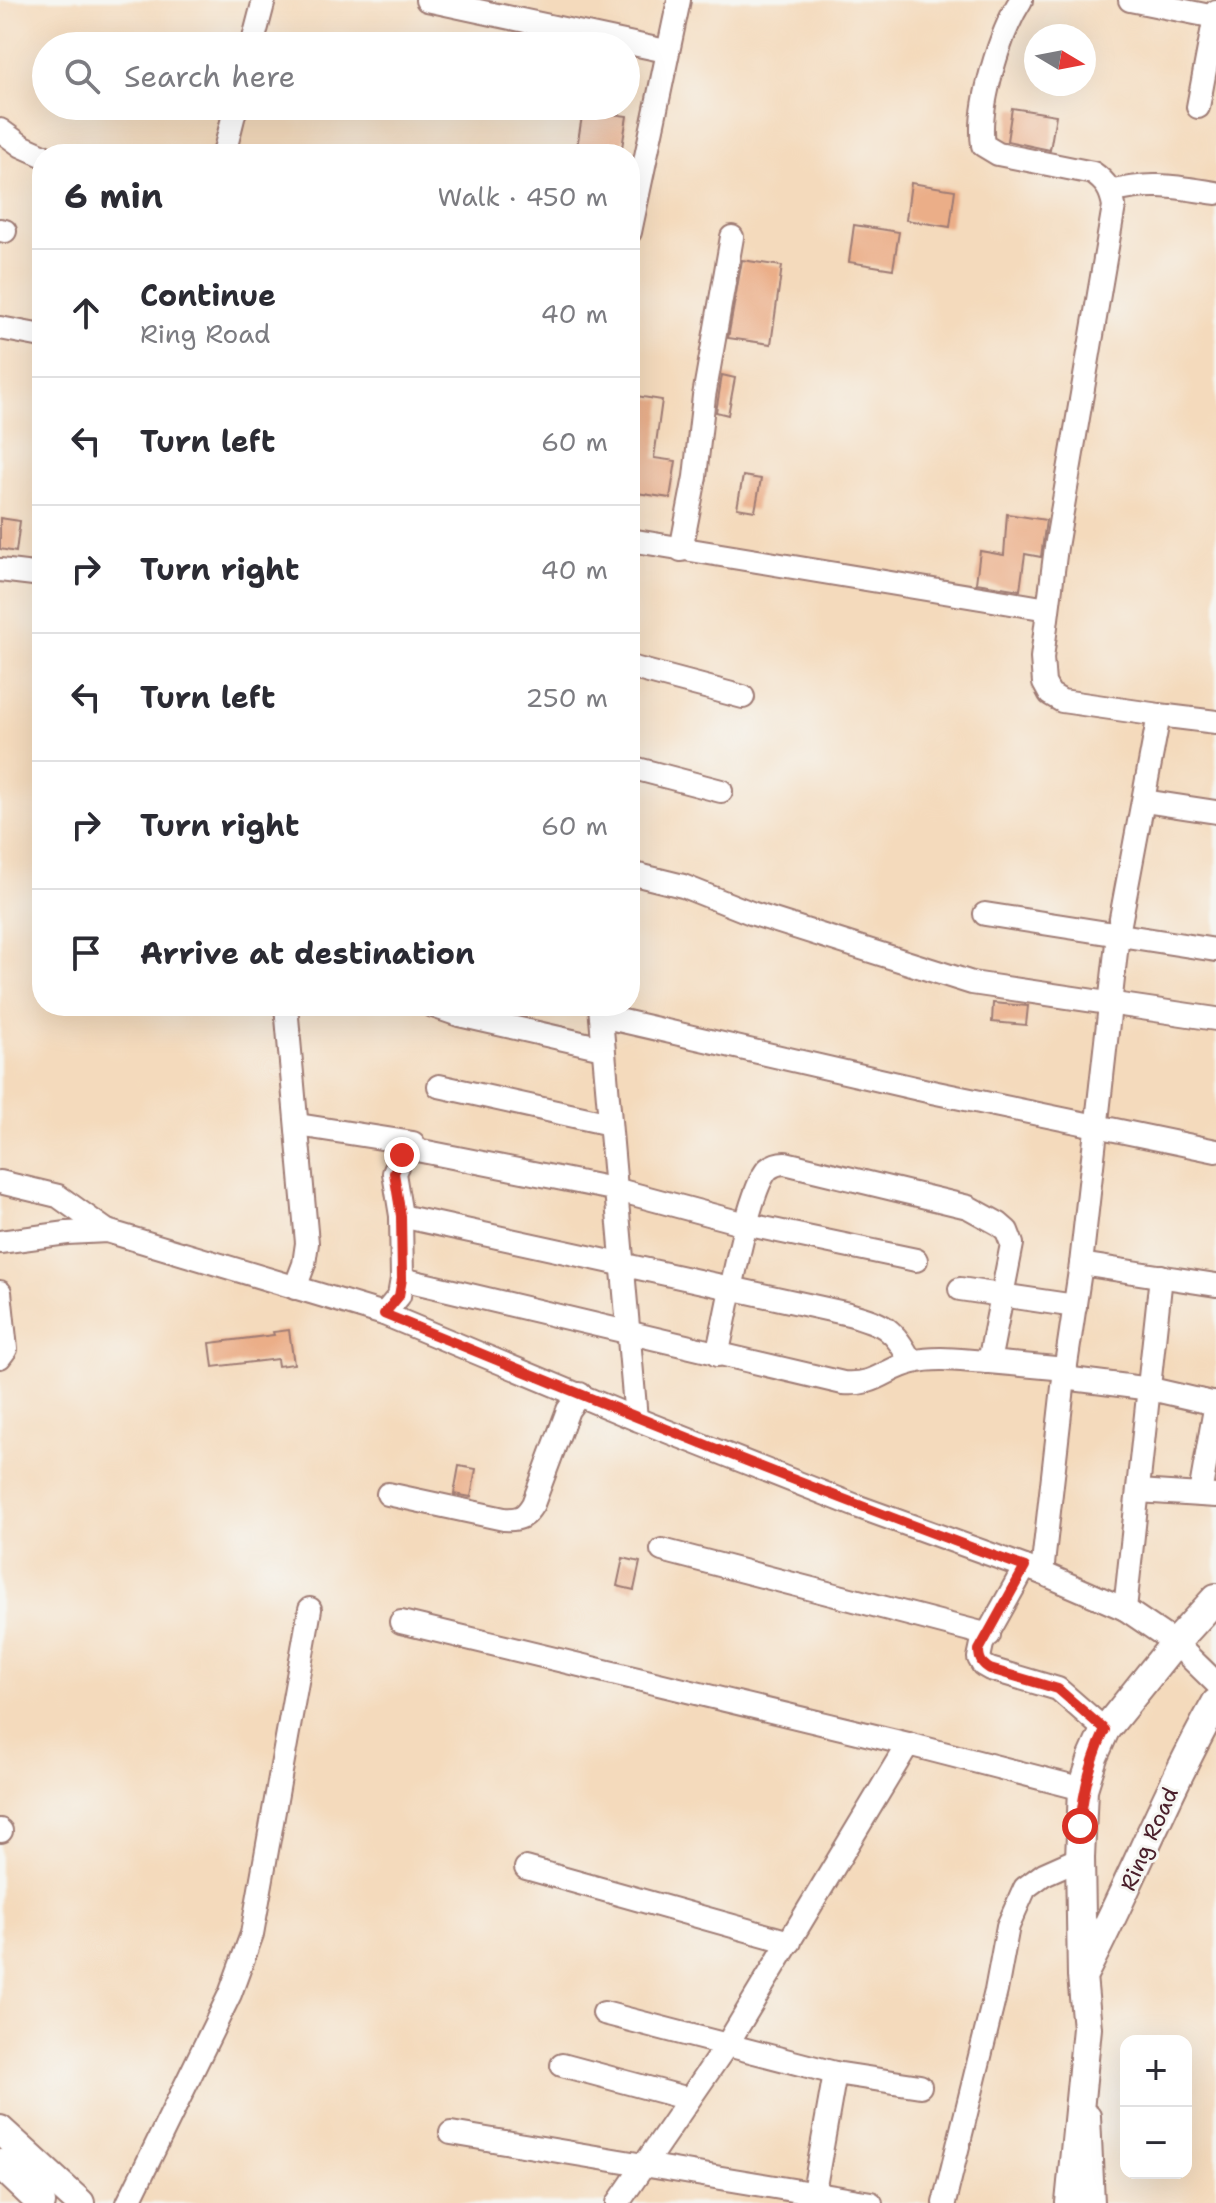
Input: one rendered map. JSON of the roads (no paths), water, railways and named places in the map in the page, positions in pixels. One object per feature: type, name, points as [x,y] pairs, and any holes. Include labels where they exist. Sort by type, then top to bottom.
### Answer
[{"type":"main road","points":[[1070,2203],[1087,2028],[1082,1976],[1080,1858],[1083,1789],[1105,1730],[1175,1643],[1216,1598]]},
{"type":"main road","name":"Ring Road","points":[[1082,1976],[1117,1909],[1168,1794],[1216,1703]]},
{"type":"main road","points":[[0,2130],[80,2203]]},
{"type":"main road","points":[[0,2164],[41,2203]]},
{"type":"street","points":[[256,32],[264,0]]},
{"type":"street","points":[[427,0],[577,32]]},
{"type":"street","points":[[640,182],[679,0]]},
{"type":"street","points":[[1021,0],[1011,17],[989,85],[981,133],[983,145],[998,154],[1093,173],[1104,181],[1111,192],[1114,206],[1056,547],[1042,658],[1044,683],[1050,694],[1062,701],[1216,722]]},
{"type":"street","points":[[1130,0],[1216,14],[1198,107]]},
{"type":"street","points":[[640,45],[666,51]]},
{"type":"street","points":[[226,144],[232,120]]},
{"type":"street","points":[[0,130],[32,150]]},
{"type":"street","points":[[1111,192],[1159,184],[1216,193]]},
{"type":"street","points":[[681,550],[732,237]]},
{"type":"street","points":[[0,328],[32,334]]},
{"type":"street","points":[[640,542],[1048,609]]},
{"type":"street","points":[[0,570],[32,574]]},
{"type":"street","points":[[640,670],[743,697]]},
{"type":"street","points":[[1105,1730],[1058,1689],[983,1665],[979,1650],[1033,1570],[1081,1264],[1118,934],[1159,715]]},
{"type":"street","points":[[640,770],[721,791]]},
{"type":"street","points":[[1144,801],[1216,812]]},
{"type":"street","points":[[640,875],[683,886],[751,913],[972,983],[1216,1019]]},
{"type":"street","points":[[985,914],[1216,950]]},
{"type":"street","points":[[287,1016],[307,1243],[304,1264],[295,1288]]},
{"type":"street","points":[[463,1016],[603,1048]]},
{"type":"street","points":[[601,1016],[636,1419]]},
{"type":"street","points":[[621,1016],[932,1092],[1216,1151]]},
{"type":"street","points":[[439,1086],[610,1124]]},
{"type":"street","points":[[298,1125],[413,1143]]},
{"type":"street","points":[[384,1314],[399,1296],[402,1279],[401,1216],[394,1173],[402,1155],[412,1149],[618,1190],[745,1224],[916,1260]]},
{"type":"street","points":[[717,1355],[745,1224],[762,1179],[767,1170],[778,1164],[796,1164],[968,1207],[1007,1231],[1012,1244],[989,1362]]},
{"type":"street","points":[[0,1182],[58,1196],[107,1231],[384,1314],[636,1419],[859,1507],[1033,1570],[1125,1609],[1175,1643],[1216,1683]]},
{"type":"street","points":[[401,1216],[733,1287],[877,1322],[895,1333],[911,1362]]},
{"type":"street","points":[[0,1242],[107,1231]]},
{"type":"street","points":[[1081,1264],[1216,1285]]},
{"type":"street","points":[[1125,1609],[1161,1276]]},
{"type":"street","points":[[402,1279],[628,1335],[856,1384],[877,1379],[911,1362],[989,1362],[1151,1389],[1216,1404],[1208,1495],[1138,1491]]},
{"type":"street","points":[[960,1289],[1075,1306]]},
{"type":"street","points":[[0,1292],[6,1339],[6,1349],[0,1357]]},
{"type":"street","points":[[388,1494],[504,1519],[518,1520],[526,1516],[568,1410],[580,1394]]},
{"type":"street","points":[[662,1550],[989,1635]]},
{"type":"street","points":[[128,2203],[230,1994],[252,1934],[310,1609]]},
{"type":"street","points":[[401,1622],[1083,1789]]},
{"type":"street","points":[[618,2203],[728,2043],[908,1744]]},
{"type":"street","points":[[944,2203],[996,1991],[1008,1926],[1025,1888],[1044,1874],[1080,1858]]},
{"type":"street","points":[[526,1868],[790,1942]]},
{"type":"street","points":[[604,2013],[835,2073],[920,2086]]},
{"type":"street","points":[[1085,2047],[1093,2203]]},
{"type":"street","points":[[562,2065],[689,2099]]},
{"type":"street","points":[[814,2192],[835,2073]]},
{"type":"street","points":[[451,2133],[871,2203]]}]
